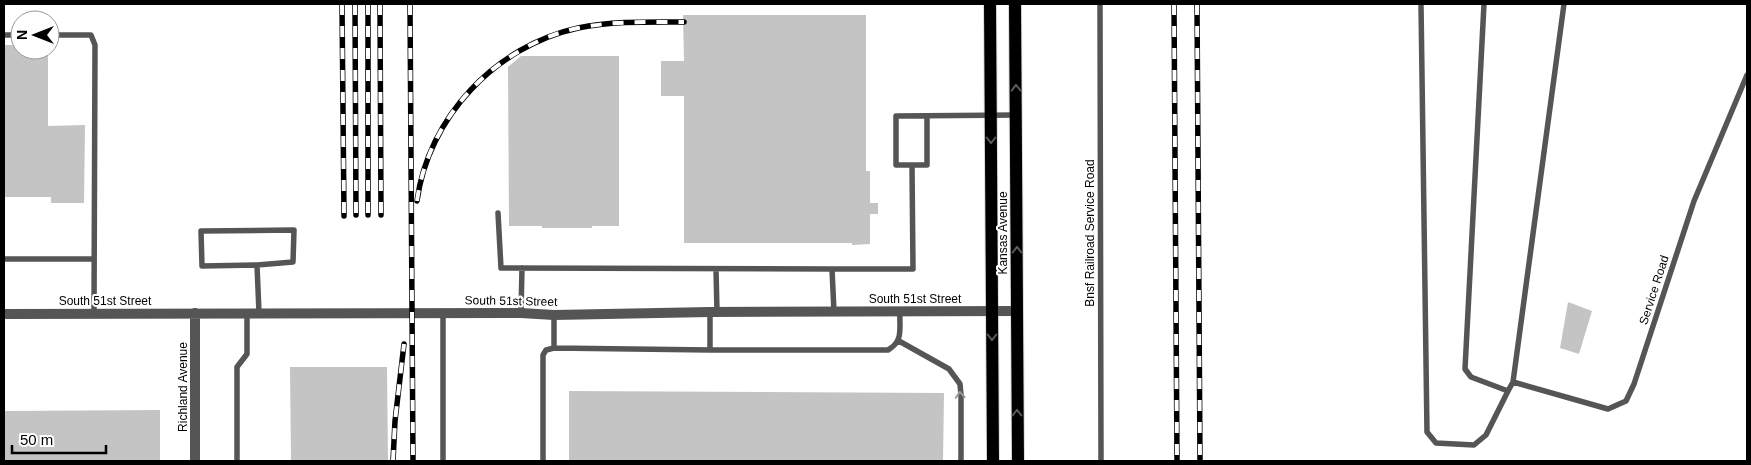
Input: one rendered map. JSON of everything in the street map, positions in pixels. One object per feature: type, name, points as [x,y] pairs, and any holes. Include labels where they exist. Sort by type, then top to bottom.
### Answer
[{"type":"main road","name":"Kansas Avenue","points":[[990,4],[993,461]]},
{"type":"main road","name":"Kansas Avenue","points":[[1015,4],[1018,461]]},
{"type":"street","name":"South 51st Street","points":[[4,314],[521,313],[554,315],[714,312],[1017,311]]},
{"type":"street","name":"Richland Avenue","points":[[195,313],[196,461]]},
{"type":"lane","name":"Bnsf Railroad Service Road","points":[[1100,4],[1101,461]]},
{"type":"lane","points":[[1421,4],[1427,432],[1436,443],[1474,445],[1486,435],[1513,382],[1564,4]]},
{"type":"lane","points":[[1484,4],[1465,369],[1470,377],[1508,391]]},
{"type":"lane","points":[[60,35],[91,35],[95,45],[94,314]]},
{"type":"lane","name":"Service Road","points":[[1513,382],[1608,409],[1626,401],[1634,384],[1694,201],[1747,75]]},
{"type":"lane","points":[[928,116],[927,165],[896,165],[896,116],[1016,115]]},
{"type":"lane","points":[[498,213],[501,268],[913,270],[912,165]]},
{"type":"lane","points":[[294,230],[293,262],[257,265],[202,266],[202,231],[294,230]]},
{"type":"lane","points":[[4,258],[94,259]]},
{"type":"lane","points":[[257,265],[259,313]]},
{"type":"lane","points":[[521,313],[522,268]]},
{"type":"lane","points":[[710,350],[716,269]]},
{"type":"lane","points":[[832,269],[834,312]]},
{"type":"lane","points":[[543,461],[543,355],[546,350],[554,348],[888,350],[899,341],[900,312]]},
{"type":"lane","points":[[237,461],[237,367],[247,354],[247,313]]},
{"type":"lane","points":[[442,461],[443,313]]},
{"type":"lane","points":[[554,315],[554,348]]},
{"type":"lane","points":[[899,341],[948,370],[960,384],[961,461]]},
{"type":"building","points":[[683,15],[866,15],[866,171],[870,171],[870,203],[878,203],[878,214],[870,214],[870,244],[684,243],[684,96],[661,96],[661,61],[684,61]]},
{"type":"building","points":[[4,45],[10,45],[10,60],[48,60],[48,126],[85,125],[84,203],[51,203],[51,197],[4,197]]},
{"type":"building","points":[[521,56],[619,56],[619,226],[542,228],[542,226],[509,226],[508,67]]},
{"type":"building","points":[[1568,302],[1592,311],[1579,354],[1560,348]]},
{"type":"building","points":[[290,367],[387,367],[388,461],[291,461]]},
{"type":"building","points":[[569,391],[944,393],[943,461],[569,461]]},
{"type":"building","points":[[160,410],[160,461],[4,461],[4,411]]},
{"type":"railway","points":[[342,4],[344,216]]},
{"type":"railway","points":[[355,4],[356,215]]},
{"type":"railway","points":[[368,4],[368,215]]},
{"type":"railway","points":[[380,4],[381,215]]},
{"type":"railway","points":[[410,4],[413,461]]},
{"type":"railway","points":[[1174,4],[1177,461]]},
{"type":"railway","points":[[1197,4],[1200,461]]},
{"type":"railway","points":[[417,201],[424,170],[435,141],[451,115],[470,90],[493,69],[519,51],[548,37],[578,28],[617,23],[684,22]]},
{"type":"railway","points":[[393,461],[395,421],[404,344]]}]
